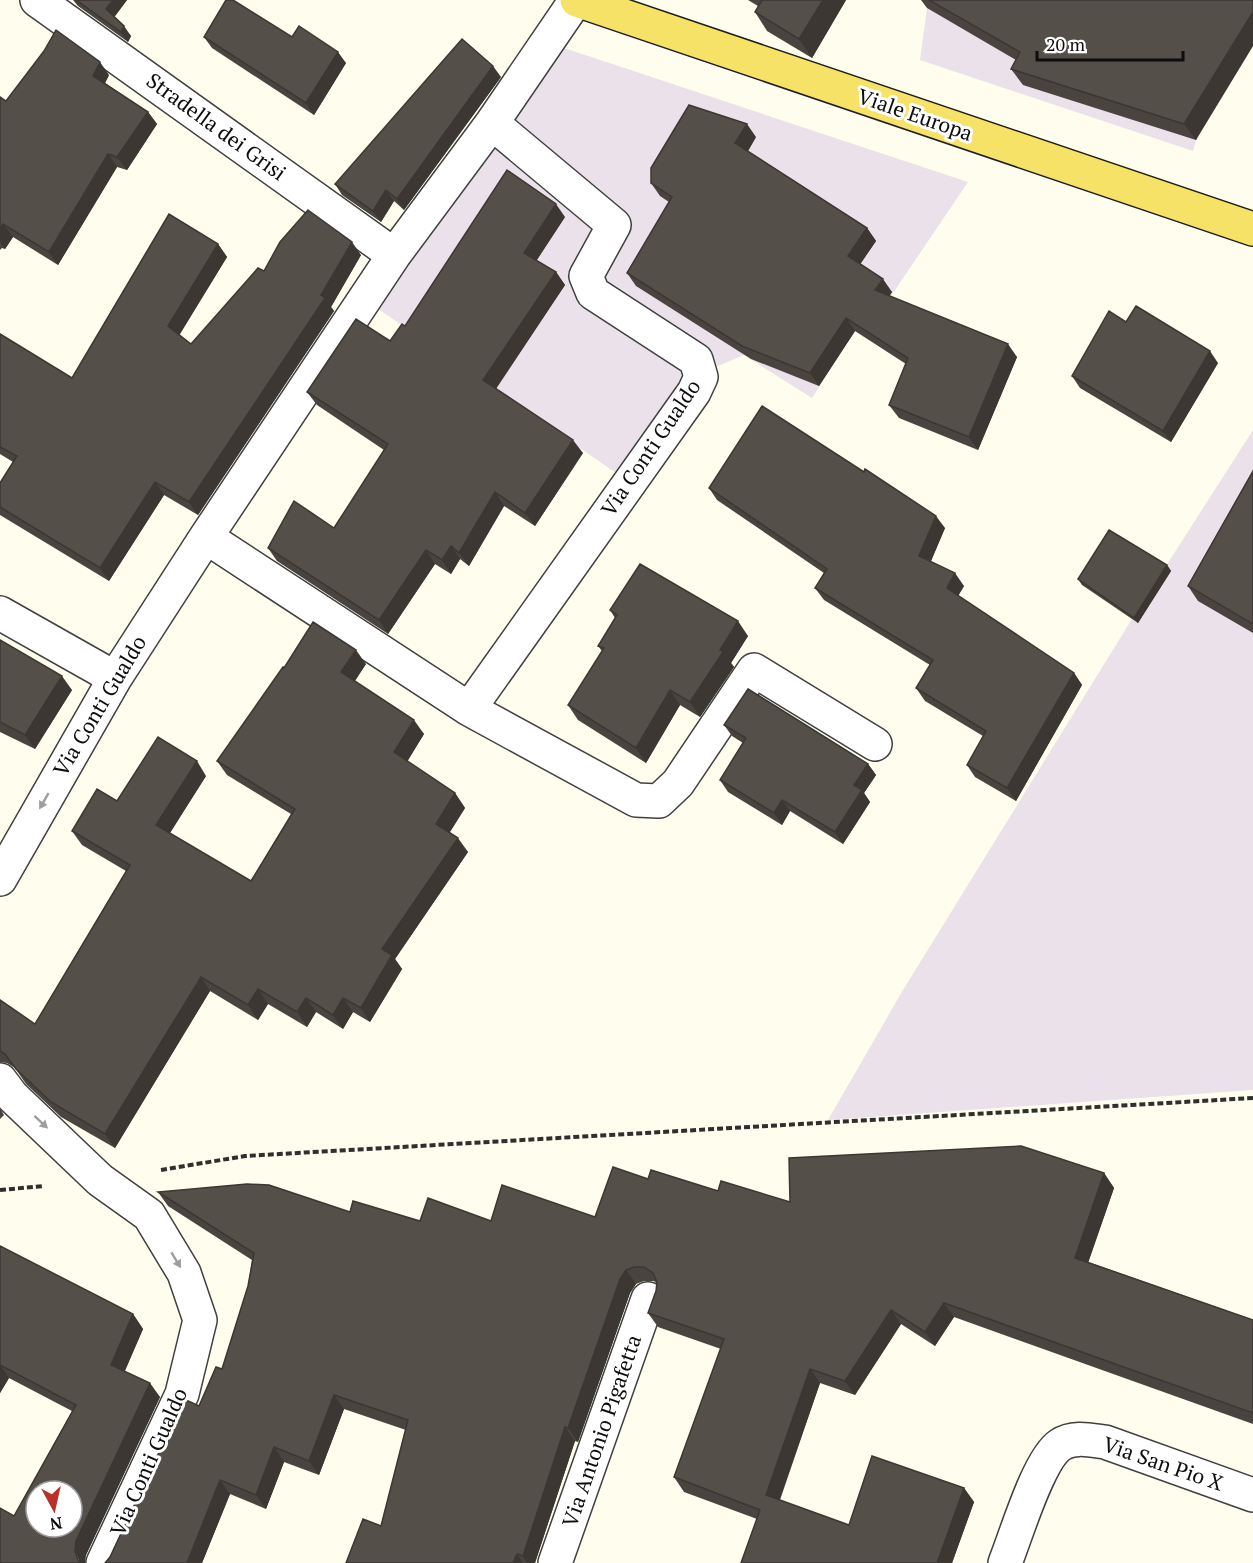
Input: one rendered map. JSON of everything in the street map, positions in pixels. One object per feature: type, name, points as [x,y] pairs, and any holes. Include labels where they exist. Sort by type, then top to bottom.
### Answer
[{"type":"main road","name":"Viale Europa","points":[[577,0],[1253,229]]},
{"type":"street","name":"Stradella dei Grisi","points":[[38,0],[394,255]]},
{"type":"street","name":"Via Conti Gualdo","points":[[0,879],[115,678],[206,537],[394,255],[492,123],[577,0]]},
{"type":"street","name":"Via Conti Gualdo","points":[[469,709],[687,401],[701,377],[696,360],[593,293],[586,276],[614,225],[492,123]]},
{"type":"street","points":[[206,537],[469,709],[636,800],[659,801],[678,783],[754,670],[875,744]]},
{"type":"street","points":[[0,613],[115,678]]},
{"type":"street","name":"Via Conti Gualdo","points":[[0,1080],[12,1096],[100,1180],[149,1215],[184,1273],[200,1320],[182,1394],[103,1563]]},
{"type":"street","name":"Via Antonio Pigafetta","points":[[555,1563],[648,1299]]},
{"type":"street","name":"Via San Pio X","points":[[1005,1563],[1043,1464],[1059,1445],[1081,1438],[1105,1442],[1253,1495]]},
{"type":"path","points":[[0,1190],[100,1180],[245,1156],[1253,1098]]},
{"type":"shaded area","points":[[932,0],[1253,0],[1253,46],[1196,140],[1193,151],[920,60],[927,8]]},
{"type":"shaded area","points":[[546,42],[968,182],[864,336],[855,331],[812,398],[744,355],[687,379],[619,475],[371,304]]},
{"type":"shaded area","points":[[1253,430],[1253,1090],[828,1120],[903,990],[1127,627]]},
{"type":"building","points":[[76,0],[113,0],[106,9],[124,26],[121,32]]},
{"type":"building","points":[[226,0],[233,0],[292,37],[299,26],[338,52],[306,103],[204,37]]},
{"type":"building","points":[[762,0],[823,0],[799,39],[755,12]]},
{"type":"building","points":[[929,0],[1253,0],[1253,12],[1184,124],[1011,69],[1020,52]]},
{"type":"building","points":[[56,30],[100,62],[93,76],[148,112],[117,157],[108,154],[49,252],[3,224],[0,230],[0,97],[6,101],[44,51]]},
{"type":"building","points":[[462,39],[493,66],[397,199],[386,190],[373,211],[335,184]]},
{"type":"building","points":[[689,105],[747,124],[735,143],[867,228],[848,256],[883,279],[875,290],[1008,344],[969,437],[889,405],[908,358],[846,318],[810,373],[742,346],[627,273],[672,197],[651,183],[651,168]]},
{"type":"building","points":[[507,170],[556,204],[524,253],[556,272],[483,380],[573,440],[525,513],[495,492],[459,553],[451,546],[442,560],[426,550],[379,620],[268,548],[294,501],[334,528],[388,444],[307,392],[356,319],[390,341],[402,324],[405,326]]},
{"type":"building","points":[[308,210],[352,242],[321,295],[325,298],[189,502],[155,482],[100,568],[0,507],[0,483],[17,456],[0,447],[0,334],[72,378],[169,214],[218,244],[168,326],[191,344],[258,268],[264,271],[280,242]]},
{"type":"building","points":[[1136,306],[1210,351],[1163,431],[1072,376],[1109,311],[1126,322]]},
{"type":"building","points":[[762,406],[936,516],[919,556],[955,573],[947,588],[1074,673],[1007,788],[967,765],[986,731],[916,688],[933,660],[815,588],[827,569],[709,488]]},
{"type":"building","points":[[1253,471],[1253,624],[1188,586]]},
{"type":"building","points":[[1109,530],[1167,565],[1134,618],[1078,579]]},
{"type":"building","points":[[640,564],[738,621],[720,650],[723,652],[690,702],[670,690],[636,748],[568,705],[604,648],[598,646],[617,615],[610,610]]},
{"type":"building","points":[[313,622],[356,650],[341,672],[414,720],[394,752],[455,793],[436,824],[458,838],[382,949],[392,955],[361,1008],[343,998],[333,1015],[306,998],[297,1012],[258,989],[248,1005],[201,977],[105,1134],[51,1102],[0,1051],[0,1000],[35,1024],[130,865],[72,831],[97,789],[117,801],[158,737],[197,761],[156,825],[251,881],[295,809],[217,761],[284,668]]},
{"type":"building","points":[[0,640],[62,676],[25,735],[0,722]]},
{"type":"building","points":[[748,689],[868,764],[854,785],[862,790],[835,832],[782,800],[774,813],[720,780],[746,738],[724,725]]},
{"type":"building","points":[[1021,1146],[1104,1173],[1075,1258],[1253,1320],[1253,1413],[944,1303],[925,1332],[891,1310],[845,1381],[810,1369],[766,1495],[849,1525],[872,1456],[964,1488],[937,1563],[741,1563],[760,1510],[674,1477],[724,1339],[648,1313],[657,1282],[653,1273],[644,1267],[634,1267],[626,1270],[620,1279],[568,1428],[565,1427],[523,1556],[517,1554],[513,1563],[346,1563],[363,1519],[381,1526],[408,1420],[334,1395],[309,1461],[274,1447],[256,1495],[220,1480],[187,1563],[105,1563],[110,1557],[184,1399],[199,1406],[216,1367],[222,1369],[248,1286],[254,1253],[158,1192],[247,1184],[269,1185],[350,1212],[353,1201],[420,1221],[428,1198],[491,1221],[502,1185],[595,1217],[613,1167],[648,1179],[651,1170],[718,1191],[721,1181],[790,1202],[789,1158]]},
{"type":"building","points":[[0,1246],[133,1314],[111,1365],[150,1383],[84,1524],[84,1479],[35,1479],[76,1405],[0,1365]]},
{"type":"building","points":[[24,1498],[24,1539],[77,1539],[75,1551],[78,1560],[82,1563],[0,1563],[0,1508],[14,1516]]}]
